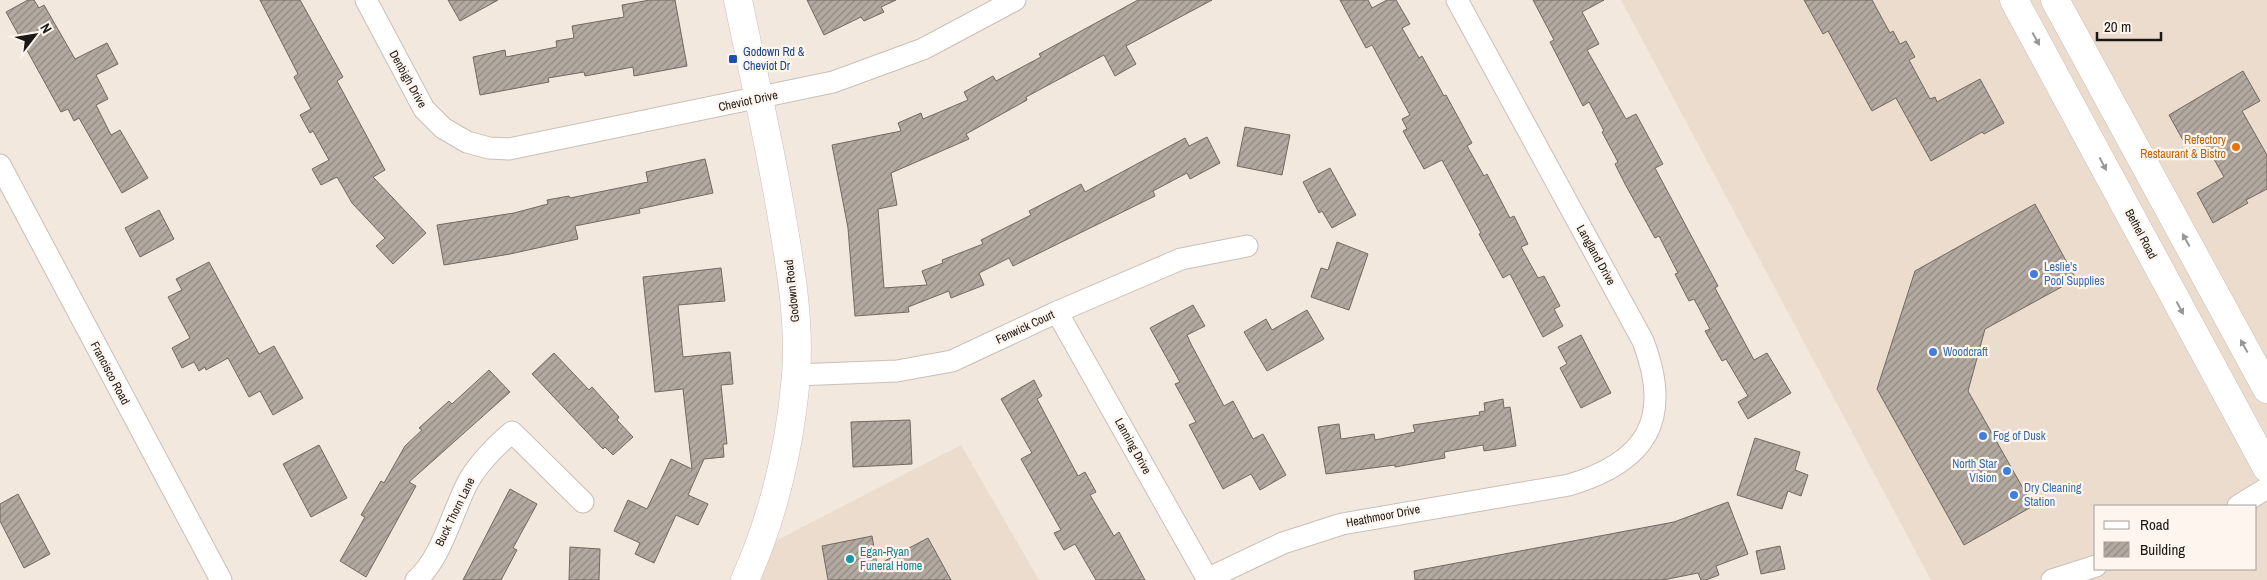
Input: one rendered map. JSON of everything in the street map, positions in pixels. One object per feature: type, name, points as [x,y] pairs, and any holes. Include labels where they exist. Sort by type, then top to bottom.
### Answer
[{"type":"main road","name":"Godown Road","points":[[738,0],[793,279],[796,375],[789,433],[779,488],[758,552],[745,580]]},
{"type":"main road","name":"Bethel Road","points":[[2014,0],[2267,468]]},
{"type":"main road","points":[[2055,0],[2267,389]]},
{"type":"street","name":"Denbigh Drive","points":[[366,0],[424,109],[443,128],[468,142]]},
{"type":"street","name":"Cheviot Drive","points":[[468,142],[489,148],[509,149],[759,99],[833,82],[923,49],[1015,0]]},
{"type":"street","name":"Langland Drive","points":[[1457,0],[1643,341],[1651,362],[1656,408],[1649,430],[1633,451],[1615,467],[1593,478],[1568,485]]},
{"type":"street","name":"Francisco Road","points":[[0,165],[221,580]]},
{"type":"street","name":"Fenwick Court","points":[[796,375],[898,371],[952,361],[1057,312],[1181,259],[1247,246]]},
{"type":"street","name":"Lanning Drive","points":[[1057,312],[1208,579]]},
{"type":"street","name":"Buck Thorn Lane","points":[[416,580],[432,560],[468,482],[497,445],[512,432],[583,502]]},
{"type":"street","name":"Heathmoor Drive","points":[[1208,579],[1283,543],[1342,524],[1568,485]]},
{"type":"street","points":[[2240,505],[2267,488]]},
{"type":"street","points":[[2052,580],[2094,567]]},
{"type":"shaded area","points":[[1621,0],[2267,0],[2267,580],[1931,580]]},
{"type":"shaded area","points":[[961,445],[1039,580],[743,580],[756,551]]},
{"type":"building","points":[[28,0],[34,0],[39,8],[44,5],[75,59],[107,43],[118,64],[96,75],[108,99],[96,105],[111,135],[120,130],[148,178],[122,193],[79,118],[74,121],[68,109],[61,112],[6,12]]},
{"type":"building","points":[[260,0],[300,0],[343,77],[337,81],[385,170],[373,177],[426,233],[393,264],[376,246],[385,238],[352,203],[337,177],[321,185],[312,169],[329,160],[313,131],[310,133],[300,115],[311,109],[294,77],[298,74]]},
{"type":"building","points":[[448,0],[498,0],[460,21]]},
{"type":"building","points":[[650,0],[675,0],[687,66],[634,76],[633,67],[585,76],[584,72],[548,78],[549,82],[480,95],[473,57],[505,50],[506,57],[557,47],[556,41],[574,38],[572,26],[624,17],[622,5]]},
{"type":"building","points":[[807,0],[896,0],[881,7],[884,12],[864,21],[861,17],[824,35]]},
{"type":"building","points":[[1138,0],[1212,0],[1126,46],[1136,64],[1115,76],[1104,55],[1026,97],[1027,100],[966,134],[969,139],[891,173],[897,205],[878,209],[884,288],[927,285],[922,271],[943,263],[942,260],[983,244],[981,240],[1031,215],[1029,211],[1081,184],[1085,192],[1185,138],[1189,146],[1207,137],[1220,163],[1190,179],[1187,173],[1153,191],[1155,196],[1013,266],[1009,258],[979,273],[984,285],[951,298],[949,291],[908,307],[909,312],[855,316],[848,228],[832,145],[901,131],[898,123],[921,113],[923,119],[968,100],[964,92],[993,76],[996,81],[1041,57],[1039,54]]},
{"type":"building","points":[[1340,0],[1368,0],[1372,8],[1387,0],[1396,0],[1410,24],[1402,28],[1419,58],[1422,56],[1444,96],[1446,95],[1472,143],[1467,146],[1484,176],[1487,174],[1510,218],[1514,216],[1528,244],[1521,247],[1538,278],[1544,276],[1560,306],[1554,309],[1563,326],[1543,337],[1510,274],[1503,278],[1442,160],[1424,169],[1403,131],[1407,129],[1402,119],[1410,115],[1372,45],[1366,48]]},
{"type":"building","points":[[1533,0],[1604,0],[1582,12],[1599,44],[1587,50],[1626,119],[1636,114],[1663,164],[1655,168],[1718,286],[1715,288],[1754,360],[1767,353],[1791,393],[1748,419],[1738,402],[1748,396],[1726,359],[1722,361],[1705,331],[1710,329],[1694,299],[1689,301],[1675,274],[1678,273],[1659,236],[1655,238],[1625,184],[1615,164],[1618,162],[1602,132],[1604,131],[1589,102],[1583,106],[1550,42],[1554,40]]},
{"type":"building","points":[[1804,0],[1872,0],[1890,33],[1893,31],[1900,44],[1906,41],[1915,57],[1909,60],[1930,99],[1935,97],[1937,102],[1980,79],[2004,123],[1984,134],[1982,132],[1931,161],[1896,98],[1872,111],[1828,31],[1823,34]]},
{"type":"building","name":"Refectory Restaurant & Bistro","points":[[2243,71],[2260,101],[2242,111],[2267,155],[2267,189],[2246,200],[2248,203],[2213,223],[2197,193],[2224,177],[2200,134],[2184,142],[2169,115]]},
{"type":"building","points":[[1245,127],[1290,135],[1282,175],[1237,166]]},
{"type":"building","points":[[705,159],[713,193],[639,209],[640,213],[575,226],[578,239],[510,254],[444,265],[437,225],[514,213],[548,204],[547,200],[569,196],[570,198],[648,182],[646,172]]},
{"type":"building","points":[[1330,168],[1356,215],[1332,228],[1322,211],[1319,213],[1303,182]]},
{"type":"building","points":[[2035,204],[2076,279],[1985,329],[1968,391],[2033,506],[1964,545],[1877,389],[1915,271]]},
{"type":"building","points":[[159,210],[174,239],[140,257],[125,228]]},
{"type":"building","points":[[1337,242],[1368,254],[1349,310],[1311,297],[1321,268],[1328,270]]},
{"type":"building","points":[[209,262],[259,354],[274,346],[303,398],[273,415],[260,391],[249,397],[228,358],[206,370],[205,367],[199,371],[194,362],[182,368],[172,348],[190,338],[168,297],[182,290],[176,279]]},
{"type":"building","points":[[721,268],[725,301],[678,305],[683,357],[730,352],[733,384],[721,385],[727,444],[723,444],[724,457],[704,459],[688,495],[708,504],[698,525],[676,515],[654,563],[635,554],[640,543],[614,531],[628,500],[647,509],[671,459],[692,469],[683,389],[655,392],[643,277]]},
{"type":"building","points":[[1193,305],[1205,326],[1187,335],[1224,406],[1233,401],[1253,439],[1263,434],[1286,475],[1260,490],[1251,474],[1223,489],[1189,425],[1196,422],[1175,384],[1180,382],[1150,328]]},
{"type":"building","points":[[1307,310],[1324,339],[1267,371],[1244,332],[1266,319],[1272,330]]},
{"type":"building","points":[[1581,335],[1611,393],[1581,408],[1560,368],[1567,364],[1558,347]]},
{"type":"building","points":[[554,353],[589,390],[592,387],[619,417],[617,420],[633,437],[613,455],[605,447],[603,449],[532,374]]},
{"type":"building","points":[[489,370],[510,392],[409,482],[416,486],[366,577],[340,561],[365,517],[361,515],[381,481],[384,483],[405,446],[422,430],[419,428],[449,401],[452,404]]},
{"type":"building","points":[[1034,380],[1042,396],[1037,399],[1078,476],[1085,472],[1096,492],[1090,495],[1114,536],[1119,532],[1145,580],[1096,580],[1075,544],[1064,550],[1054,533],[1061,530],[1021,459],[1032,453],[1001,399]]},
{"type":"building","points":[[1503,399],[1504,408],[1510,407],[1516,446],[1484,451],[1483,445],[1444,452],[1445,458],[1395,467],[1395,465],[1326,474],[1318,427],[1339,424],[1341,439],[1374,434],[1375,440],[1415,432],[1413,425],[1480,415],[1479,412],[1485,411],[1484,403]]},
{"type":"building","points":[[910,420],[912,464],[853,467],[851,422]]},
{"type":"building","points":[[1755,438],[1800,452],[1795,470],[1808,475],[1801,496],[1788,491],[1782,509],[1737,495]]},
{"type":"building","points":[[319,445],[347,498],[311,517],[283,464]]},
{"type":"building","points":[[510,489],[537,504],[513,548],[517,550],[501,580],[463,580]]},
{"type":"building","points":[[18,494],[50,554],[24,568],[0,521],[0,504]]},
{"type":"building","points":[[1728,502],[1748,554],[1716,566],[1719,575],[1706,580],[1701,580],[1698,573],[1663,580],[1415,580],[1414,571],[1674,522]]},
{"type":"building","points":[[872,536],[877,565],[928,538],[951,580],[828,580],[822,546]]},
{"type":"building","points":[[1780,546],[1785,569],[1761,574],[1756,551]]},
{"type":"building","points":[[570,547],[600,549],[599,580],[569,580]]},
{"type":"place","name":"Godown Rd & Cheviot Dr","points":[[733,59]]},
{"type":"place","name":"Refectory Restaurant & Bistro","points":[[2236,147]]},
{"type":"place","name":"Leslie's Pool Supplies","points":[[2034,274]]},
{"type":"place","name":"Woodcraft","points":[[1933,352]]},
{"type":"place","name":"Fog of Dusk","points":[[1983,436]]},
{"type":"place","name":"North Star Vision","points":[[2007,471]]},
{"type":"place","name":"Dry Cleaning Station","points":[[2014,495]]},
{"type":"place","name":"Egan-Ryan Funeral Home","points":[[850,559]]}]
